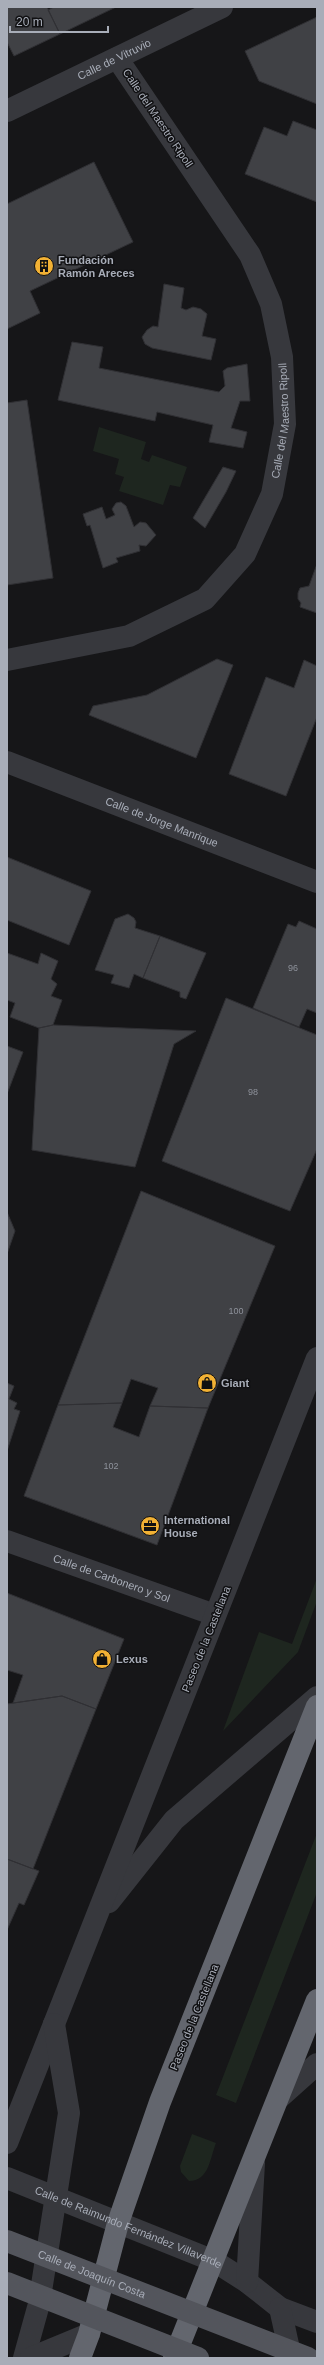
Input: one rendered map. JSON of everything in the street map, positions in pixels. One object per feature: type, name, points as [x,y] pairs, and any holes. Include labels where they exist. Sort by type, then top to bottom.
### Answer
[{"type":"highway","name":"Paseo de la Castellana","points":[[80,2358],[89,2334],[118,2223],[160,2102],[317,1706]]},
{"type":"highway","points":[[169,2352],[214,2261],[317,2000]]},
{"type":"main road","name":"Calle de Joaquín Costa","points":[[7,2241],[308,2358]]},
{"type":"main road","points":[[7,2283],[169,2352],[198,2358]]},
{"type":"street","name":"Calle de Vitruvio","points":[[7,111],[222,7]]},
{"type":"street","name":"Calle del Maestro Ripoll","points":[[7,660],[129,636],[205,599],[245,554],[251,541],[272,494],[285,424],[282,357],[279,342],[271,304],[250,255],[117,58]]},
{"type":"street","name":"Calle de Jorge Manrique","points":[[7,762],[317,882]]},
{"type":"street","name":"Paseo de la Castellana","points":[[7,2143],[317,1358]]},
{"type":"street","name":"Calle de Carbonero y Sol","points":[[7,1541],[215,1615]]},
{"type":"street","name":"Paseo de la Castellana","points":[[95,1920],[174,1820],[317,1697]]},
{"type":"street","points":[[24,2358],[38,2304],[69,2113],[54,2024]]},
{"type":"street","points":[[279,2098],[317,2064]]},
{"type":"street","points":[[247,2282],[254,2157]]},
{"type":"street","name":"Calle de Raimundo Fernández Villaverde","points":[[7,2178],[214,2261],[247,2282],[280,2308],[317,2322]]},
{"type":"street","points":[[280,2308],[291,2358]]},
{"type":"street","points":[[31,2358],[89,2334]]},
{"type":"street","points":[[7,2351],[17,2358]]},
{"type":"shaded area","points":[[99,427],[146,442],[141,459],[149,462],[152,455],[187,467],[180,487],[170,485],[163,505],[119,491],[124,477],[115,474],[119,459],[93,451]]},
{"type":"shaded area","points":[[317,1578],[317,1601],[298,1652],[223,1731],[259,1632],[292,1644]]},
{"type":"shaded area","points":[[317,1833],[317,1892],[236,2103],[216,2095]]},
{"type":"shaded area","points":[[192,2134],[216,2143],[205,2173],[196,2180],[189,2181],[181,2172],[180,2166]]},
{"type":"building","points":[[7,7],[47,7],[60,34],[14,56],[7,42]]},
{"type":"building","points":[[54,7],[116,7],[60,34],[48,10]]},
{"type":"building","points":[[317,17],[317,104],[259,81],[245,51]]},
{"type":"building","points":[[293,121],[317,130],[317,202],[245,174],[264,127],[287,136]]},
{"type":"building","name":"Fundación Ramón Areces","points":[[94,162],[133,242],[30,291],[40,313],[7,329],[7,204]]},
{"type":"building","points":[[164,284],[184,288],[181,308],[186,310],[193,307],[201,309],[207,314],[202,336],[216,339],[211,360],[152,348],[145,344],[142,337],[147,330],[153,326],[158,327]]},
{"type":"building","points":[[72,342],[103,347],[99,368],[219,392],[225,386],[223,371],[227,368],[247,364],[250,401],[240,401],[231,428],[247,432],[243,448],[209,442],[213,425],[157,412],[155,421],[58,400]]},
{"type":"building","points":[[27,400],[53,578],[7,585],[7,403]]},
{"type":"building","points":[[223,467],[236,471],[226,492],[205,528],[193,518]]},
{"type":"building","points":[[121,502],[126,506],[134,527],[140,522],[146,523],[156,535],[146,546],[139,545],[140,551],[116,558],[118,562],[103,568],[90,525],[87,526],[83,514],[102,507],[106,519],[115,515],[112,509],[116,503]]},
{"type":"building","points":[[317,564],[317,613],[300,607],[301,603],[298,599],[298,593],[300,588],[309,586]]},
{"type":"building","points":[[217,659],[233,665],[196,758],[89,715],[93,706],[147,695]]},
{"type":"building","points":[[304,660],[317,666],[317,717],[286,796],[229,774],[266,677],[294,688]]},
{"type":"building","points":[[7,857],[91,891],[69,945],[7,920]]},
{"type":"building","points":[[128,914],[134,918],[136,922],[135,928],[160,936],[143,978],[134,974],[129,988],[111,983],[114,975],[95,970],[115,919]]},
{"type":"building","points":[[299,921],[317,929],[317,1013],[307,1009],[299,1027],[253,1008],[288,924],[296,927]]},
{"type":"building","points":[[160,936],[206,953],[186,999],[180,997],[180,992],[143,978]]},
{"type":"building","points":[[7,953],[38,964],[41,953],[58,961],[51,979],[57,984],[51,996],[62,1000],[53,1025],[39,1028],[10,1017],[15,1003],[7,1000]]},
{"type":"building","points":[[226,998],[317,1035],[317,1149],[290,1211],[162,1161]]},
{"type":"building","points":[[53,1025],[196,1031],[174,1044],[135,1167],[32,1150],[39,1028]]},
{"type":"building","points":[[7,1046],[23,1052],[7,1094]]},
{"type":"building","points":[[141,1191],[275,1246],[208,1408],[150,1406],[158,1388],[131,1379],[122,1403],[58,1405]]},
{"type":"building","points":[[7,1212],[15,1231],[7,1254]]},
{"type":"building","points":[[7,1383],[14,1386],[9,1399],[17,1403],[14,1409],[20,1411],[7,1451]]},
{"type":"building","points":[[122,1403],[113,1427],[139,1437],[150,1406],[208,1408],[157,1545],[24,1496],[58,1405]]},
{"type":"building","points":[[7,1593],[124,1639],[96,1709],[62,1696],[13,1703],[23,1675],[7,1670]]},
{"type":"building","points":[[62,1696],[96,1709],[33,1869],[7,1859],[7,1704]]},
{"type":"building","points":[[7,1859],[39,1871],[24,1905],[19,1903],[7,1930]]},
{"type":"place","name":"Fundación Ramón Areces","points":[[44,266]]},
{"type":"place","name":"Giant","points":[[207,1383]]},
{"type":"place","name":"International House","points":[[150,1526]]},
{"type":"place","name":"Lexus","points":[[102,1659]]}]
